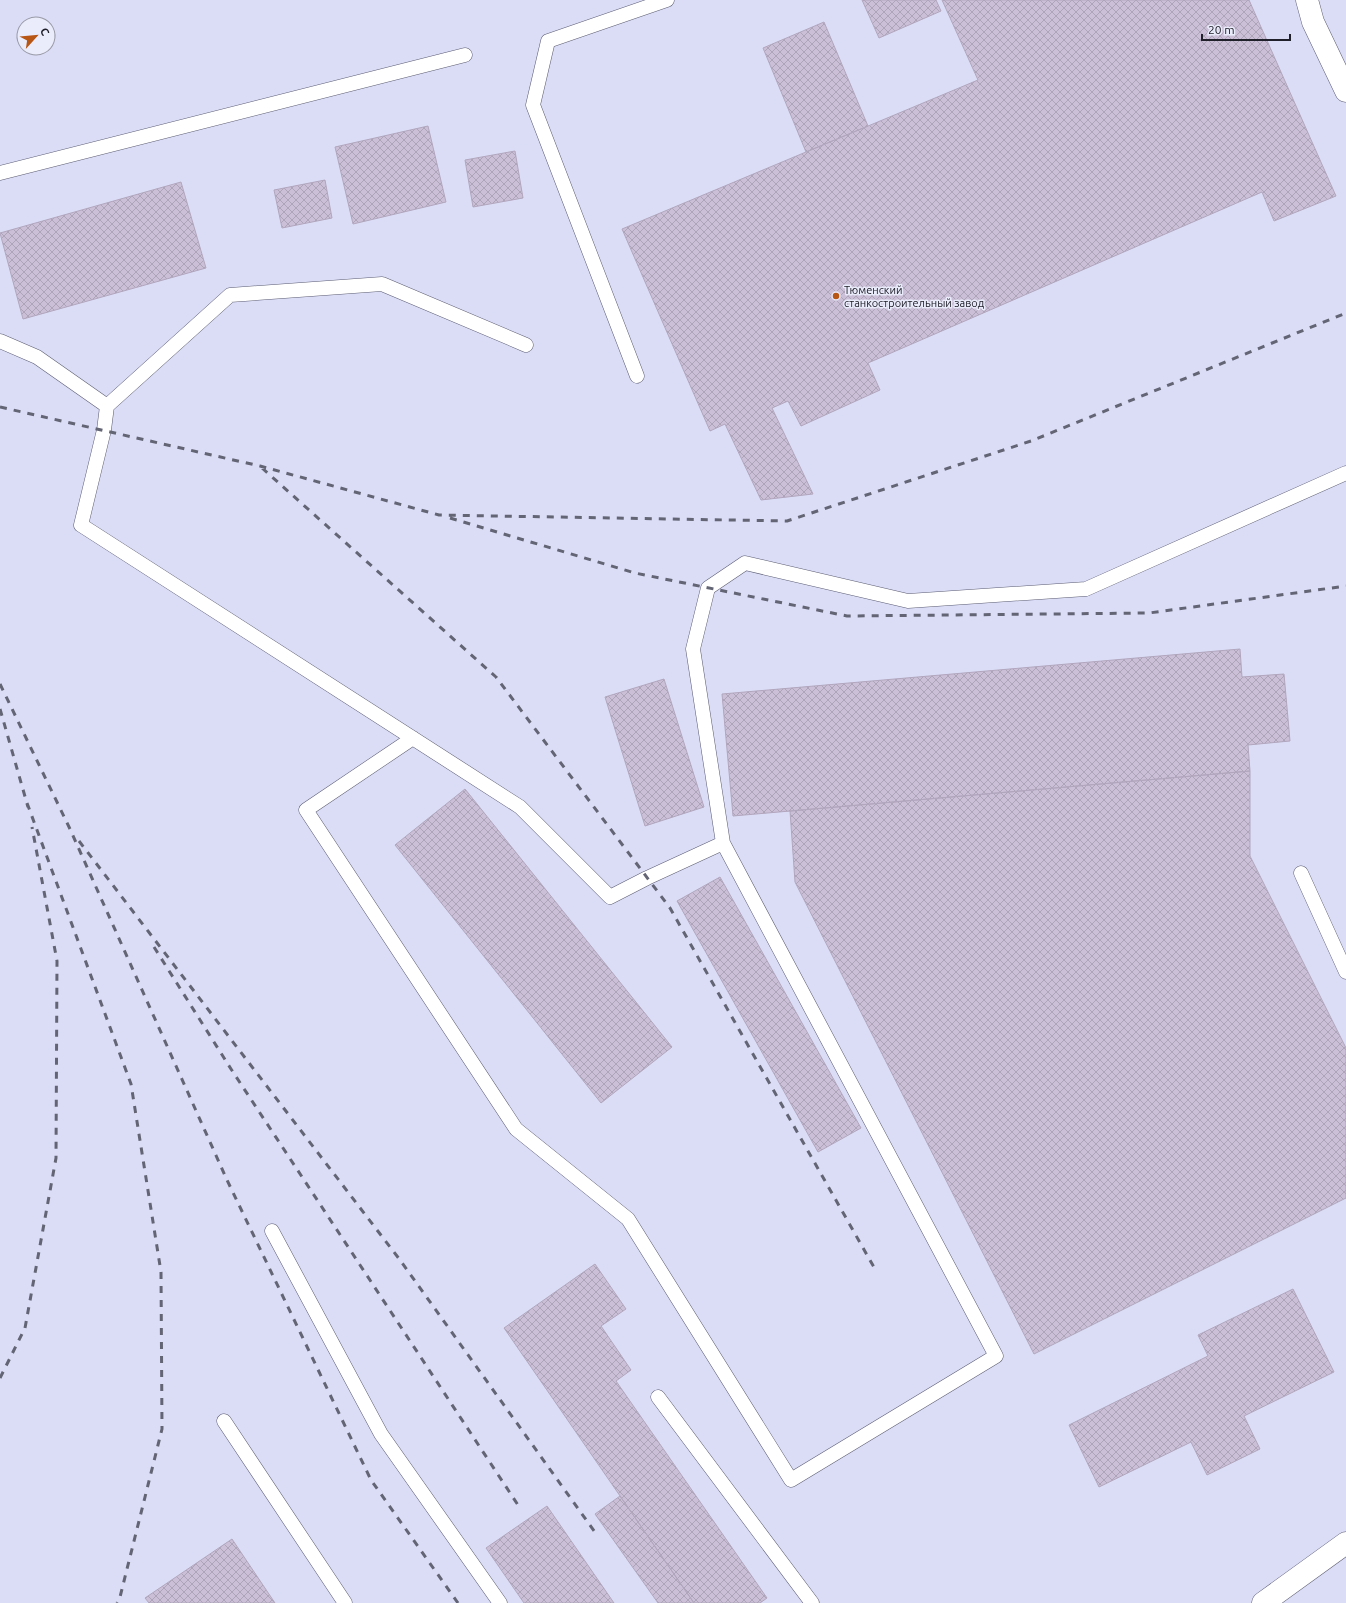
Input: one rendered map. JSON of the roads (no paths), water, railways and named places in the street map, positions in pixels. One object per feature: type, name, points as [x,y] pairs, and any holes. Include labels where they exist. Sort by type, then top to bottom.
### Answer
[{"type":"street","points":[[1307,0],[1313,22],[1346,91]]},
{"type":"street","points":[[1263,1603],[1346,1543]]},
{"type":"lane","points":[[636,376],[533,105],[548,41],[667,0]]},
{"type":"lane","points":[[0,173],[465,55]]},
{"type":"lane","points":[[526,346],[382,284],[230,295],[107,406],[104,430],[81,525],[520,807],[610,897],[723,843]]},
{"type":"lane","points":[[0,341],[37,357],[107,406]]},
{"type":"lane","points":[[413,738],[306,810],[516,1129],[628,1219],[791,1480],[996,1356],[723,843],[693,648],[708,588],[745,564],[908,601],[1086,589],[1346,473]]},
{"type":"lane","points":[[1301,873],[1346,972]]},
{"type":"lane","points":[[272,1231],[381,1434],[500,1603]]},
{"type":"lane","points":[[658,1397],[812,1603]]},
{"type":"lane","points":[[224,1421],[345,1603]]},
{"type":"railway","points":[[0,407],[260,466],[439,515],[787,521],[1031,441],[1346,313]]},
{"type":"railway","points":[[262,468],[496,677],[670,908],[875,1269]]},
{"type":"railway","points":[[450,518],[635,573],[847,616],[1149,613],[1346,586]]},
{"type":"railway","points":[[0,684],[70,829],[227,1180],[371,1480],[458,1603]]},
{"type":"railway","points":[[0,709],[28,807]]},
{"type":"railway","points":[[27,803],[131,1084],[161,1272],[162,1429],[120,1597],[117,1603]]},
{"type":"railway","points":[[0,1378],[25,1328],[56,1158],[57,961],[32,827]]},
{"type":"railway","points":[[79,841],[400,1260],[597,1535]]},
{"type":"railway","points":[[154,947],[231,1069],[518,1505]]},
{"type":"place","name":"Тюменский станкостроительный завод","points":[[836,296]]}]
